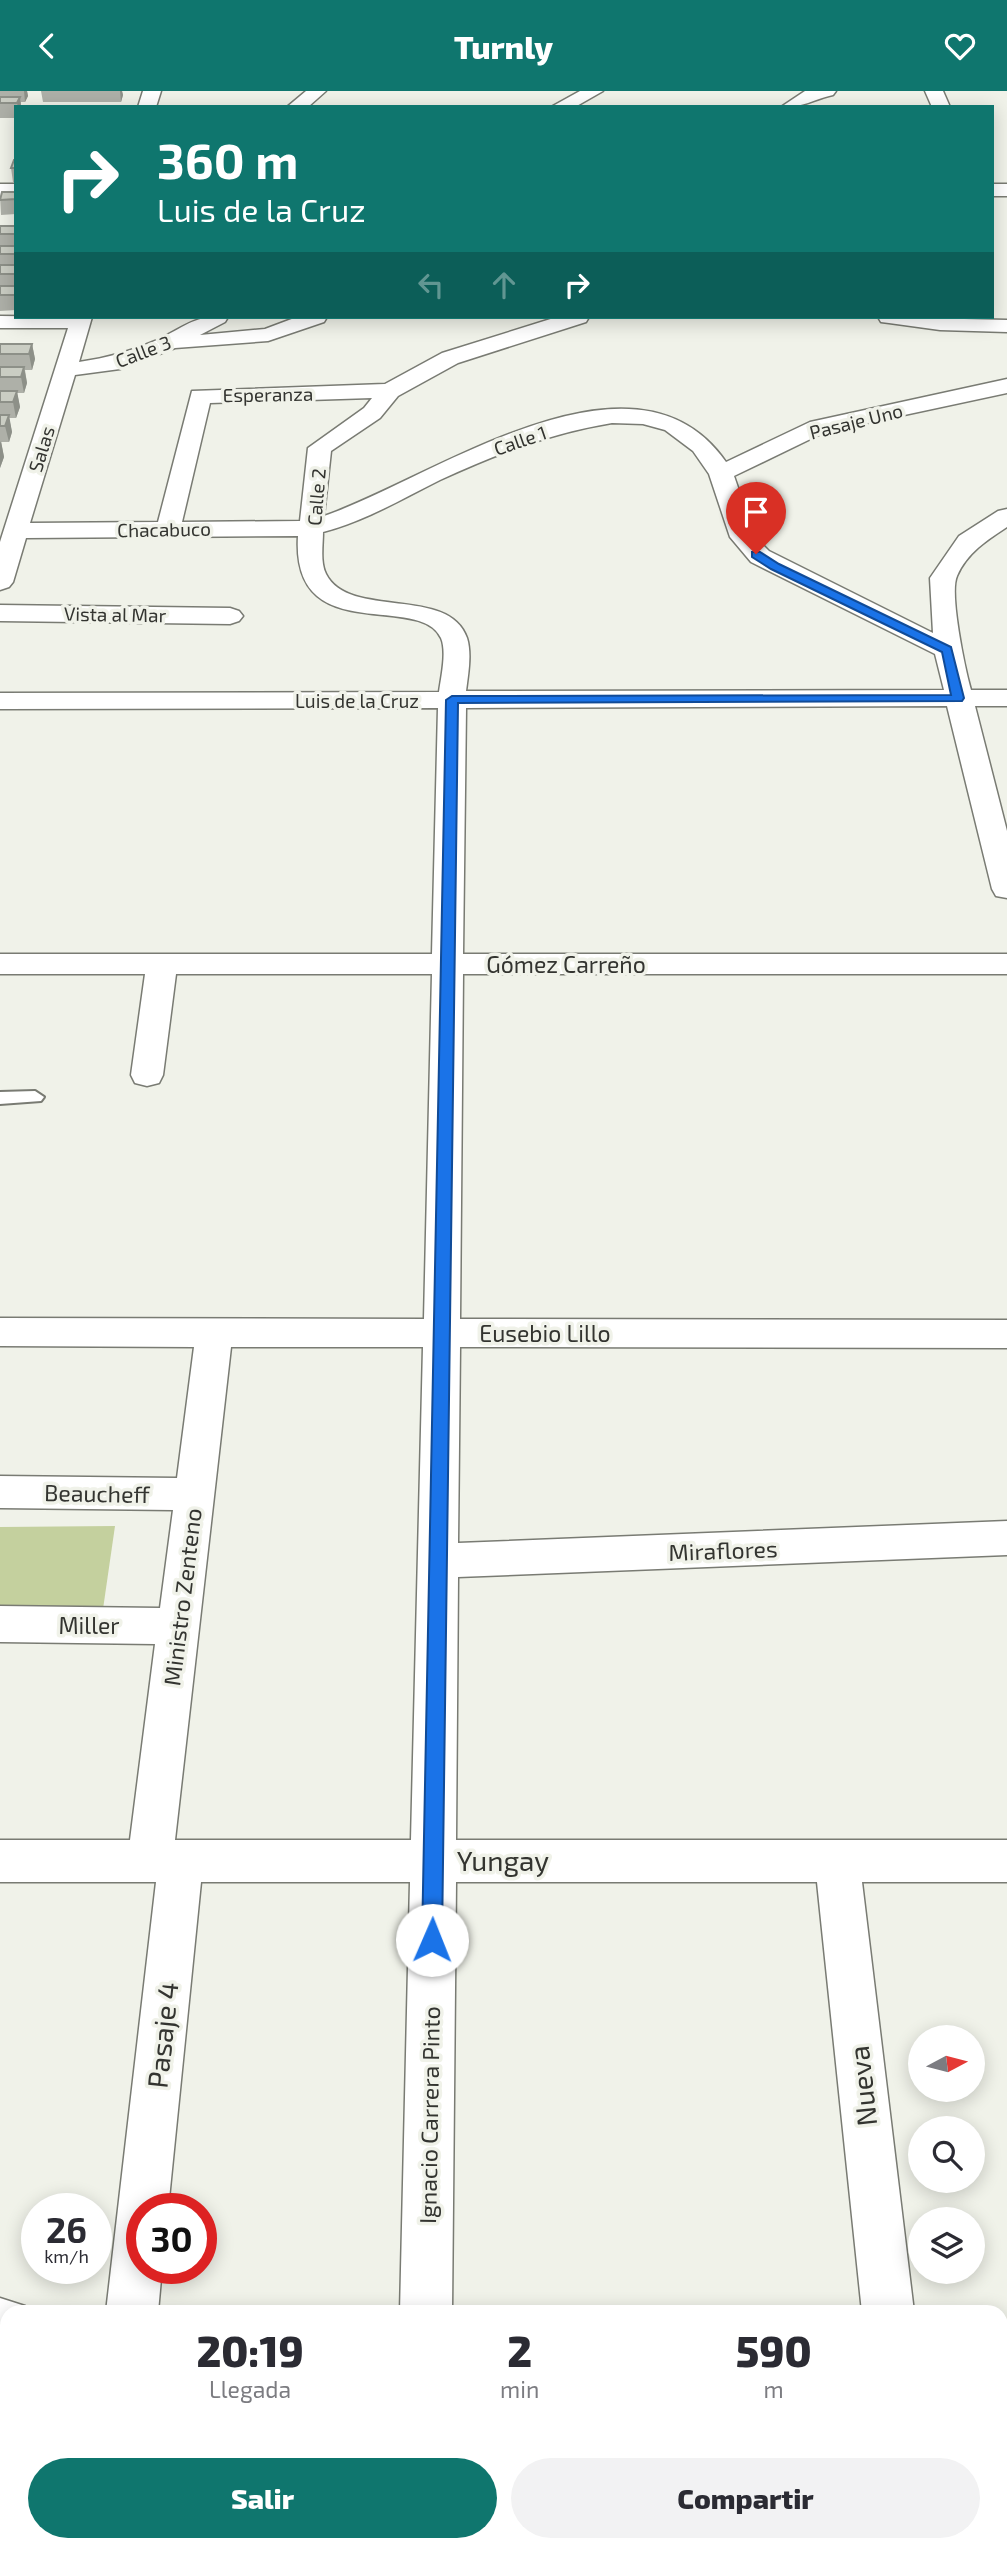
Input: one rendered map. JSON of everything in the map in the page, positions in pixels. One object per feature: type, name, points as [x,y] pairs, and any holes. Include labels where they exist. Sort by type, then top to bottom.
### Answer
[{"type":"street","points":[[299,105],[317,91]]},
{"type":"street","points":[[564,105],[594,91]]},
{"type":"street","points":[[794,105],[811,95],[827,91]]},
{"type":"street","name":"Calle 3","points":[[65,370],[112,364],[164,345],[213,319]]},
{"type":"street","points":[[164,345],[268,335],[311,319]]},
{"type":"street","name":"Calle 2","points":[[452,700],[455,643],[448,629],[431,618],[356,604],[327,591],[311,570],[312,527],[320,449],[372,413],[390,391],[450,358],[572,319]]},
{"type":"street","points":[[904,319],[940,324],[1007,326]]},
{"type":"street","points":[[0,322],[81,320]]},
{"type":"street","name":"Salas","points":[[0,580],[81,320]]},
{"type":"street","name":"Pasaje Uno","points":[[721,473],[818,427],[1007,386]]},
{"type":"street","name":"Esperanza","points":[[168,530],[200,395],[390,391]]},
{"type":"street","name":"Calle 1","points":[[312,527],[364,509],[446,469],[526,436],[605,417],[649,419],[674,426],[702,449],[721,473]]},
{"type":"street","points":[[721,473],[741,537],[756,554],[775,566],[947,650]]},
{"type":"street","points":[[0,489],[29,489]]},
{"type":"street","points":[[1007,516],[968,541],[949,565],[943,578],[947,650],[1007,889]]},
{"type":"street","name":"Chacabuco","points":[[16,531],[312,527]]},
{"type":"street","name":"Vista al Mar","points":[[0,613],[230,615]]},
{"type":"street","name":"Luis de la Cruz","points":[[0,701],[1007,698]]},
{"type":"street","name":"Ignacio Carrera Pinto","points":[[426,2305],[452,700]]},
{"type":"street","name":"Gómez Carreño","points":[[0,964],[1007,964]]},
{"type":"street","points":[[147,1075],[162,964]]},
{"type":"street","name":"Eusebio Lillo","points":[[0,1332],[1007,1334]]},
{"type":"street","name":"Ministro Zenteno","points":[[165,1861],[178,1626],[214,1333]]},
{"type":"street","name":"Beaucheff","points":[[0,1492],[195,1494]]},
{"type":"street","name":"Miraflores","points":[[438,1561],[1007,1538]]},
{"type":"street","name":"Miller","points":[[0,1624],[178,1626]]},
{"type":"street","name":"Yungay","points":[[0,1861],[1007,1861]]},
{"type":"street","name":"Pasaje 4","points":[[144,2193],[165,1861]]},
{"type":"street","name":"Nueva","points":[[836,1861],[887,2305]]},
{"type":"street","points":[[133,2305],[135,2284]]},
{"type":"lane","points":[[0,1098],[35,1097]]},
{"type":"green space","points":[[115,1526],[102,1616],[0,1616],[0,1527]]},
{"type":"building","points":[[0,97],[20,97],[17,103],[0,103]]},
{"type":"building","points":[[2,192],[14,192],[14,199],[0,200]]},
{"type":"building","points":[[0,226],[14,226],[14,234],[0,234]]},
{"type":"building","points":[[0,246],[14,246],[14,254],[0,254]]},
{"type":"building","points":[[0,265],[14,265],[14,274],[0,274]]},
{"type":"building","points":[[0,286],[14,286],[14,295],[0,295]]},
{"type":"building","points":[[0,344],[32,344],[29,354],[0,354]]},
{"type":"building","points":[[0,367],[24,367],[21,377],[0,377]]},
{"type":"building","points":[[0,391],[17,391],[13,402],[0,402]]},
{"type":"building","points":[[0,415],[9,415],[5,426],[0,426]]},
{"type":"route","points":[[432,1940],[452,700],[958,698],[947,650],[765,561],[756,554]]}]
